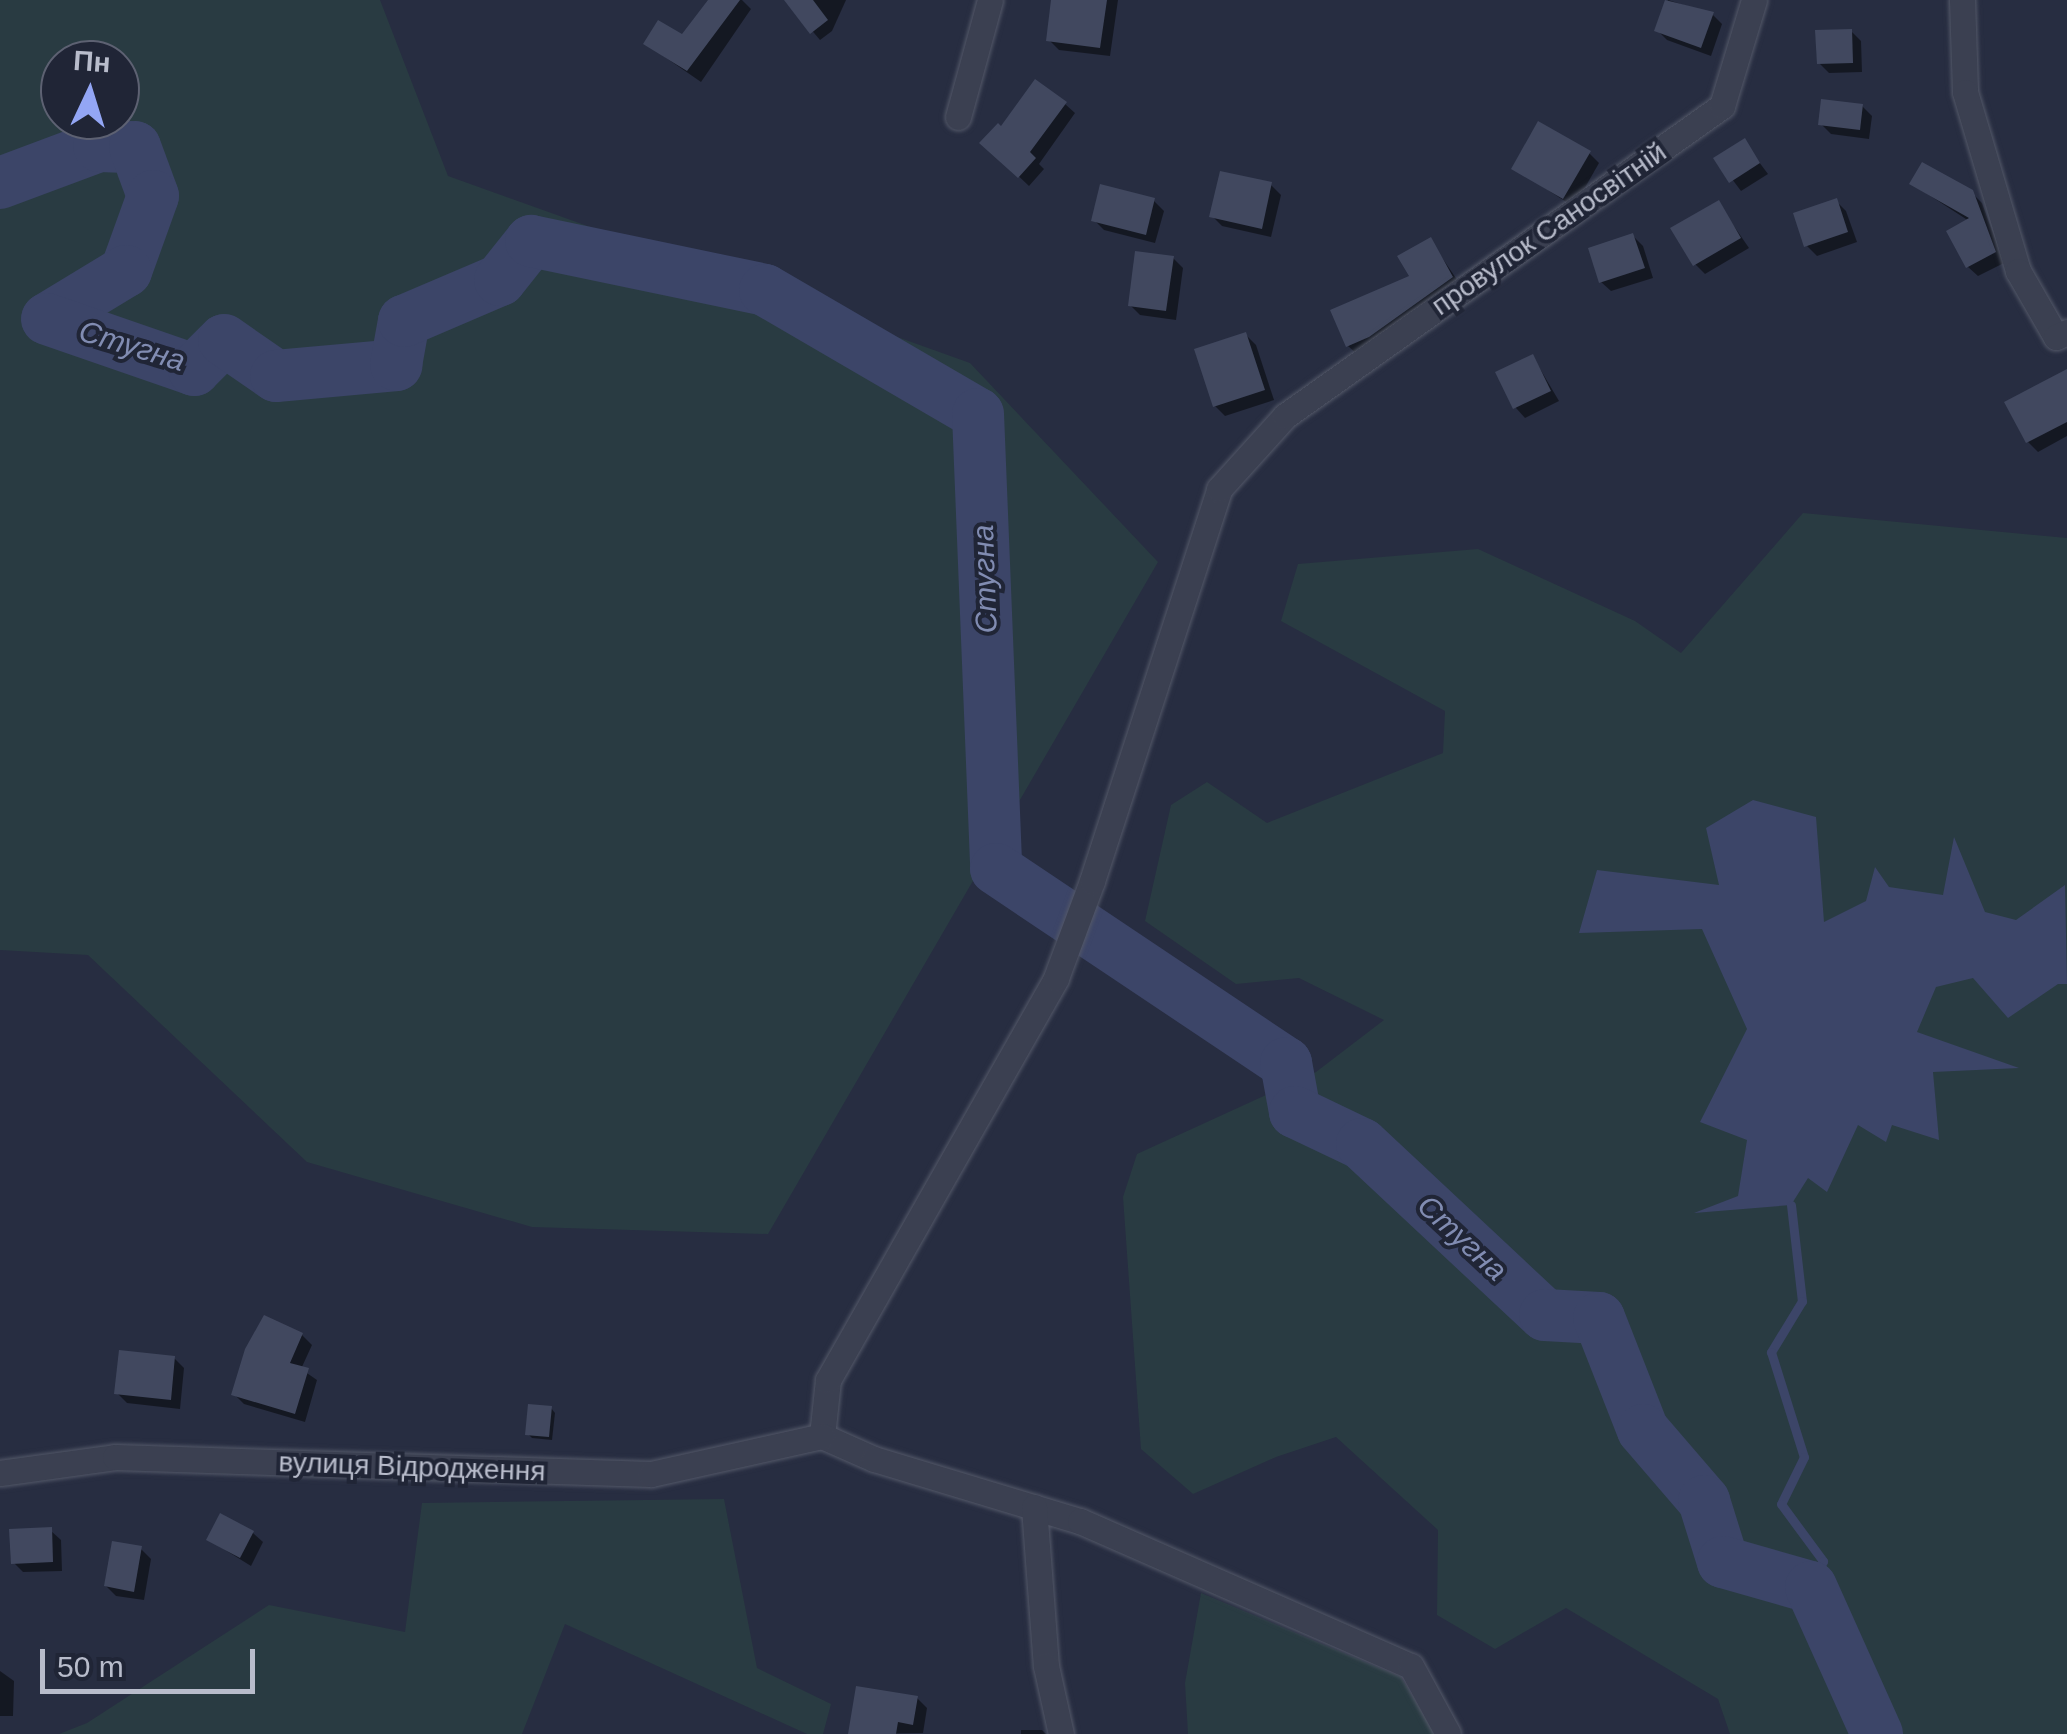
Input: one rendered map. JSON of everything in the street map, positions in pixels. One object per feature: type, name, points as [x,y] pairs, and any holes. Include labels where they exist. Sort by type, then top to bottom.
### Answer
[{"type":"street","points":[[958,117],[990,0]]},
{"type":"street","name":"провулок Саносвітній","points":[[822,1436],[828,1380],[1056,978],[1092,882],[1219,489],[1285,416],[1722,106],[1754,0]]},
{"type":"street","points":[[1962,0],[1965,92],[2018,271],[2056,338],[2067,332]]},
{"type":"street","points":[[822,1436],[874,1459],[1080,1521],[1411,1666],[1448,1734]]},
{"type":"street","name":"вулиця Відродження","points":[[0,1473],[114,1457],[651,1474],[822,1436]]},
{"type":"street","points":[[1034,1507],[1046,1666],[1061,1732]]},
{"type":"shaded area","points":[[0,0],[380,0],[448,176],[970,363],[1158,562],[768,1234],[532,1227],[307,1162],[88,955],[0,950]]},
{"type":"shaded area","points":[[1803,513],[2067,538],[2067,1734],[1730,1734],[1718,1699],[1566,1608],[1495,1649],[1437,1615],[1438,1530],[1336,1437],[1276,1457],[1193,1494],[1141,1449],[1123,1197],[1137,1154],[1316,1072],[1384,1020],[1299,978],[1236,984],[1145,921],[1171,805],[1207,782],[1267,823],[1443,753],[1445,711],[1281,621],[1298,564],[1478,549],[1635,621],[1681,653]]},
{"type":"shaded area","points":[[724,1499],[757,1668],[831,1704],[823,1734],[807,1734],[565,1624],[522,1734],[59,1734],[87,1723],[269,1605],[405,1632],[422,1503]]},
{"type":"shaded area","points":[[1201,1593],[1401,1677],[1435,1734],[1188,1734],[1185,1683]]},
{"type":"water","points":[[1753,800],[1816,817],[1824,922],[1866,901],[1875,867],[1889,887],[1943,895],[1954,837],[1985,912],[2016,920],[2065,885],[2067,984],[2058,984],[2008,1018],[1973,978],[1936,987],[1917,1032],[2019,1068],[1933,1072],[1939,1140],[1892,1125],[1886,1142],[1858,1125],[1827,1192],[1808,1178],[1791,1205],[1694,1213],[1738,1196],[1747,1140],[1700,1122],[1747,1029],[1702,929],[1579,933],[1597,870],[1719,885],[1706,828]]},
{"type":"building","points":[[708,0],[740,0],[687,71],[643,44],[658,20],[682,34]]},
{"type":"building","points":[[784,0],[813,0],[828,20],[810,34]]},
{"type":"building","points":[[1051,0],[1107,0],[1100,48],[1046,41]]},
{"type":"building","points":[[1665,0],[1714,12],[1701,48],[1654,31]]},
{"type":"building","points":[[1852,29],[1853,63],[1817,64],[1815,30]]},
{"type":"building","points":[[1035,79],[1067,102],[1030,152],[1036,158],[1018,178],[979,143],[998,123],[1001,126]]},
{"type":"building","points":[[1821,99],[1863,104],[1860,130],[1818,125]]},
{"type":"building","points":[[1538,121],[1591,151],[1563,199],[1511,169]]},
{"type":"building","points":[[1745,138],[1760,163],[1729,183],[1713,158]]},
{"type":"building","points":[[1922,162],[1973,190],[1996,252],[1966,268],[1946,231],[1969,218],[1909,184]]},
{"type":"building","points":[[1220,171],[1272,182],[1262,229],[1209,217]]},
{"type":"building","points":[[1100,184],[1155,198],[1146,235],[1091,221]]},
{"type":"building","points":[[1837,198],[1848,232],[1804,247],[1793,213]]},
{"type":"building","points":[[1719,200],[1741,238],[1693,266],[1670,228]]},
{"type":"building","points":[[1633,233],[1645,268],[1599,283],[1588,248]]},
{"type":"building","points":[[1431,237],[1453,277],[1369,337],[1346,347],[1330,310],[1409,276],[1397,256]]},
{"type":"building","points":[[1135,251],[1174,256],[1166,311],[1128,306]]},
{"type":"building","points":[[1246,332],[1265,390],[1213,407],[1194,349]]},
{"type":"building","points":[[1533,354],[1551,391],[1513,409],[1495,372]]},
{"type":"building","points":[[2067,369],[2067,422],[2026,443],[2004,402]]},
{"type":"building","points":[[264,1315],[303,1333],[290,1363],[309,1368],[295,1414],[231,1395],[245,1349]]},
{"type":"building","points":[[119,1350],[175,1356],[171,1400],[114,1394]]},
{"type":"building","points":[[528,1404],[552,1406],[549,1437],[525,1435]]},
{"type":"building","points":[[220,1513],[254,1531],[240,1558],[206,1540]]},
{"type":"building","points":[[52,1527],[53,1562],[11,1564],[9,1529]]},
{"type":"building","points":[[112,1541],[142,1546],[134,1592],[104,1586]]},
{"type":"building","points":[[856,1686],[918,1696],[913,1725],[898,1722],[896,1734],[848,1734]]},
{"type":"waterway","name":"Стугна","points":[[0,183],[99,146],[135,147],[153,196],[126,271],[47,319],[194,370],[224,340],[276,376],[396,365],[404,321],[500,280],[531,241],[765,290],[978,414],[996,869],[1286,1063],[1295,1112],[1362,1144],[1545,1315],[1599,1318],[1643,1430],[1704,1501],[1723,1562],[1811,1587],[1877,1734]]},
{"type":"waterway","points":[[1791,1205],[1802,1301],[1771,1352],[1804,1457],[1781,1504],[1823,1561],[1811,1587]]}]
